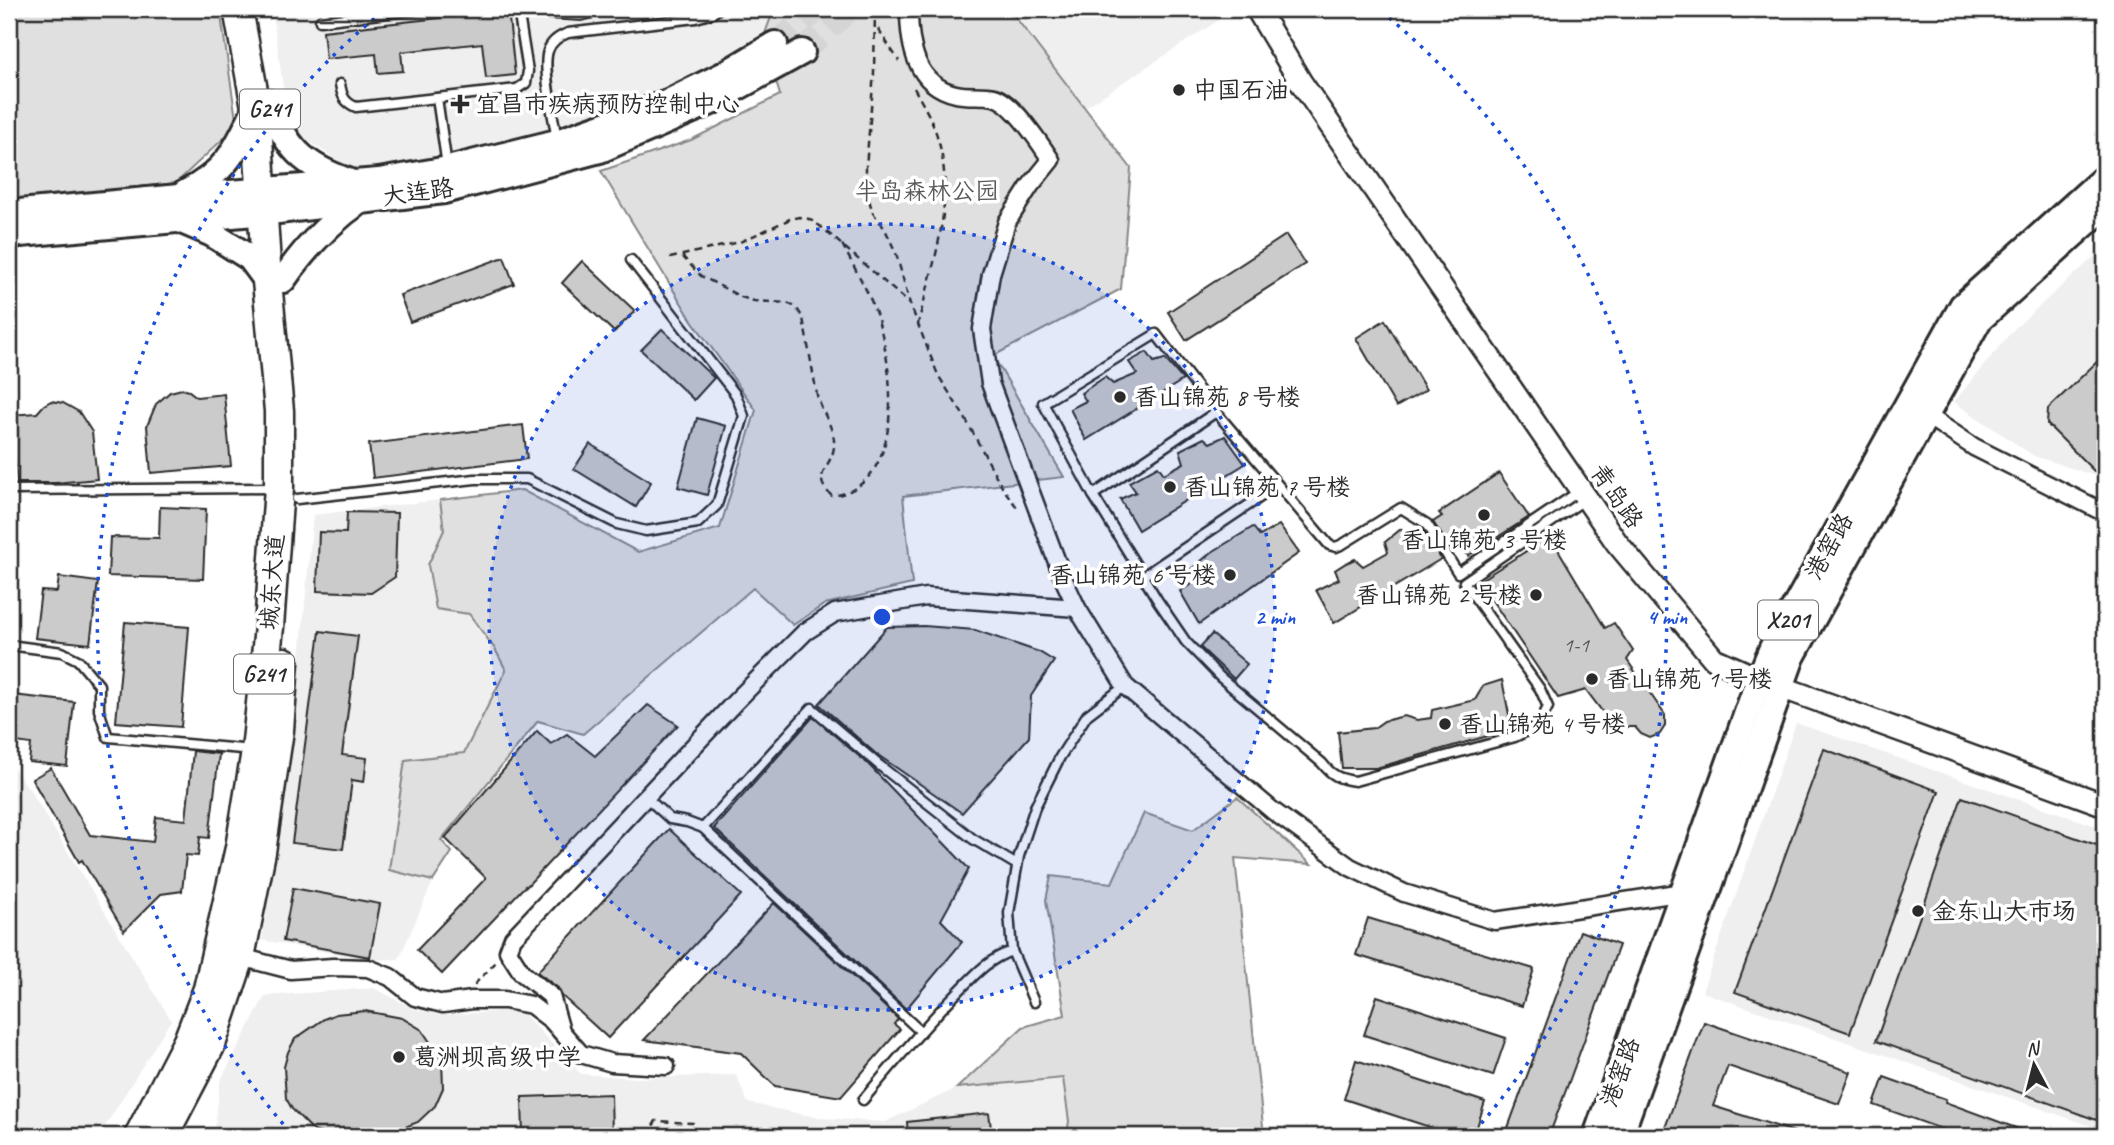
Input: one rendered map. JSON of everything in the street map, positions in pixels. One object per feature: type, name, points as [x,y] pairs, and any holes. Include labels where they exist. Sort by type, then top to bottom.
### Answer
[{"type":"highway","name":"城东大道","points":[[238,9],[262,105]]},
{"type":"highway","name":"城东大道","points":[[163,1136],[211,1044],[240,957],[261,852],[279,730],[288,493],[295,405],[275,280],[253,9]]},
{"type":"highway","name":"城东大道","points":[[139,1136],[188,1041],[208,989],[240,848],[256,751],[288,493]]},
{"type":"main road","name":"大连路","points":[[9,213],[179,208],[269,201],[450,179],[559,151],[723,75],[775,44]]},
{"type":"main road","name":"大连路","points":[[559,151],[600,150],[709,103],[802,52]]},
{"type":"main road","points":[[262,105],[300,155],[357,191],[338,216],[275,280],[250,258],[179,208],[222,168],[240,144],[262,105]]},
{"type":"main road","name":"港窑路","points":[[1620,1136],[1770,682],[1772,648],[1962,306],[2105,177]]},
{"type":"main road","name":"港窑路","points":[[1597,1136],[1684,892],[1770,682],[1791,657],[1979,320],[2105,206]]},
{"type":"main road","name":"大连路","points":[[9,235],[179,208]]},
{"type":"street","points":[[909,9],[909,34],[915,57],[928,81],[955,94],[996,97],[1017,114],[1051,160],[1007,222],[991,274],[982,329],[990,383],[1063,578],[1077,608],[1125,686],[1273,811],[1350,867],[1404,893],[1495,921],[1684,892]]},
{"type":"street","name":"青岛路","points":[[1257,9],[1300,81],[1583,494],[1618,543],[1714,659],[2105,805]]},
{"type":"street","points":[[1926,415],[1974,447],[2105,513]]},
{"type":"street","points":[[561,1031],[551,996],[522,973],[508,951],[513,938],[736,701],[805,632],[835,613],[926,597],[1077,608]]},
{"type":"street","points":[[240,957],[291,970],[368,968],[390,977],[415,997],[443,1004],[472,1000],[505,1000],[531,1005],[552,1021],[581,1054],[612,1063],[666,1066]]},
{"type":"lane","points":[[320,21],[423,9]]},
{"type":"lane","points":[[340,84],[342,96],[348,104],[356,107],[517,89],[526,83],[528,71],[518,9]]},
{"type":"lane","points":[[559,151],[546,65],[548,49],[557,38],[568,33],[696,18],[718,9]]},
{"type":"lane","points":[[437,98],[450,179]]},
{"type":"lane","points":[[9,490],[288,493],[475,479],[527,479],[617,524],[646,531],[698,523],[717,505],[744,416],[736,395],[631,260]]},
{"type":"lane","points":[[1156,334],[1216,412],[1278,485],[1320,537],[1336,547],[1401,508],[1427,524],[1464,582],[1540,689],[1548,707],[1538,726],[1515,737],[1356,782],[1342,780],[1330,774],[1322,763],[1220,677],[1186,642],[1094,495],[1043,403],[1156,334]]},
{"type":"lane","points":[[1094,495],[1216,412]]},
{"type":"lane","points":[[1143,576],[1278,485]]},
{"type":"lane","points":[[1458,573],[1583,494]]},
{"type":"lane","points":[[1464,582],[1583,494]]},
{"type":"lane","points":[[9,645],[62,652],[78,660],[99,685],[99,710],[108,737],[256,751]]},
{"type":"lane","points":[[1034,1002],[1012,951],[1009,913],[1017,865],[1035,807],[1060,757],[1087,715],[1125,686]]},
{"type":"lane","points":[[703,828],[812,708],[973,839],[1017,865]]},
{"type":"lane","points":[[646,797],[670,819],[703,828],[920,1031]]},
{"type":"lane","points":[[863,1100],[920,1031],[980,969],[1000,955],[1012,951]]},
{"type":"path","points":[[875,9],[877,26],[872,118],[866,167],[866,190],[873,213],[885,229],[896,253],[910,304],[938,375],[965,418],[1002,487],[1020,511],[1043,523]]},
{"type":"path","points":[[877,26],[904,68]]},
{"type":"path","points":[[909,78],[934,127],[942,155],[945,195],[942,226],[918,324]]},
{"type":"path","points":[[670,258],[740,242],[800,217],[809,219],[842,244],[910,304]]},
{"type":"path","points":[[682,256],[701,276],[720,287],[754,301],[787,303],[796,307],[803,318],[820,407],[832,432],[834,448],[821,477],[824,489],[832,496],[845,494],[866,481],[879,462],[891,405],[889,371],[876,313],[842,244]]},
{"type":"path","points":[[457,1002],[508,951]]},
{"type":"path","points":[[647,1136],[656,1121],[693,1123],[697,1136]]},
{"type":"shaded area","name":"宜昌市疾病预防控制中心","points":[[272,9],[775,11],[763,39],[678,86],[592,122],[466,155],[355,172],[289,128]]},
{"type":"shaded area","points":[[1009,9],[1236,9],[1084,108]]},
{"type":"shaded area","points":[[2105,247],[2105,479],[2034,456],[1954,402],[2013,330]]},
{"type":"shaded area","points":[[440,500],[444,530],[428,566],[495,649],[506,670],[464,753],[389,869],[433,881],[399,959],[370,960],[262,940],[292,745],[313,515]]},
{"type":"shaded area","name":"金东山大市场","points":[[1796,723],[2105,829],[2105,1136],[2094,1136],[2097,1128],[1702,992]]},
{"type":"shaded area","points":[[9,762],[30,790],[171,1020],[99,1136],[9,1136]]},
{"type":"shaded area","name":"葛洲坝高级中学","points":[[374,988],[416,1010],[444,1015],[520,1010],[581,1074],[638,1078],[736,1075],[748,1103],[820,1118],[885,1122],[957,1088],[1063,1078],[1069,1121],[1067,1136],[214,1136],[220,1082],[265,996]]},
{"type":"green space","points":[[9,9],[220,9],[237,126],[176,183],[9,201]]},
{"type":"green space","name":"半岛森林公园","points":[[774,9],[1009,9],[1131,168],[1121,289],[993,356],[1064,477],[903,496],[912,584],[825,604],[793,625],[753,588],[583,734],[538,721],[441,840],[452,852],[433,881],[389,870],[405,760],[464,753],[506,670],[495,649],[469,614],[436,609],[428,565],[444,530],[440,500],[522,490],[638,552],[720,528],[756,410],[691,319],[601,171],[691,140],[780,95],[763,39]]},
{"type":"green space","points":[[1237,797],[1311,864],[1235,858],[1264,1136],[1067,1136],[1069,1121],[1063,1078],[957,1088],[1023,1027],[1065,1015],[1046,900],[1051,876],[1112,883],[1144,813],[1193,830]]},
{"type":"building","points":[[475,9],[508,9],[515,75],[486,78],[482,43],[401,52],[403,71],[378,73],[376,54],[326,59],[323,31],[475,14]]},
{"type":"building","points":[[549,9],[611,9],[611,14],[581,21],[549,19]]},
{"type":"building","points":[[1286,235],[1305,264],[1186,340],[1168,312]]},
{"type":"building","points":[[504,257],[514,284],[410,322],[400,295]]},
{"type":"building","points":[[582,261],[635,311],[614,332],[562,283]]},
{"type":"building","points":[[1385,320],[1426,390],[1396,407],[1356,338]]},
{"type":"building","points":[[662,329],[714,378],[694,400],[641,350]]},
{"type":"building","name":"香山锦苑 8 号楼","points":[[1147,352],[1154,362],[1165,359],[1183,380],[1086,440],[1070,409],[1086,401],[1081,393],[1105,377],[1113,384],[1137,374],[1129,362]]},
{"type":"building","points":[[2105,354],[2105,464],[2096,473],[2047,424],[2048,409]]},
{"type":"building","points":[[182,389],[197,397],[224,394],[231,466],[151,473],[147,426],[156,404],[170,392]]},
{"type":"building","points":[[51,401],[63,403],[79,412],[92,432],[97,479],[17,483],[10,415],[37,413]]},
{"type":"building","points":[[697,418],[726,426],[707,495],[678,487]]},
{"type":"building","points":[[523,425],[527,459],[373,478],[369,444]]},
{"type":"building","name":"香山锦苑 7 号楼","points":[[1225,436],[1245,464],[1138,530],[1120,499],[1136,492],[1129,482],[1158,466],[1164,474],[1184,463],[1180,450],[1204,438],[1210,443]]},
{"type":"building","points":[[590,444],[651,482],[636,507],[574,469]]},
{"type":"building","name":"香山锦苑 3 号楼","points":[[1499,473],[1529,517],[1468,556],[1462,547],[1453,552],[1433,522],[1442,516],[1439,513]]},
{"type":"building","points":[[160,507],[206,509],[203,579],[108,576],[110,537],[159,538]]},
{"type":"building","points":[[347,512],[397,513],[395,577],[371,593],[317,591],[319,532],[346,533]]},
{"type":"building","name":"香山锦苑 6 号楼","points":[[1279,525],[1299,553],[1199,624],[1180,591],[1197,581],[1190,570],[1212,552],[1253,527],[1260,536]]},
{"type":"building","points":[[1401,529],[1408,537],[1422,529],[1441,559],[1334,623],[1316,590],[1339,579],[1335,570],[1346,563],[1355,559],[1363,566],[1388,552],[1385,542]]},
{"type":"building","points":[[1550,536],[1605,628],[1614,623],[1633,651],[1627,660],[1665,715],[1665,726],[1660,734],[1650,738],[1635,727],[1614,727],[1586,690],[1558,698],[1479,581]]},
{"type":"building","points":[[59,577],[98,582],[90,644],[35,638],[41,591],[57,592]]},
{"type":"building","points":[[125,622],[189,627],[181,727],[116,722]]},
{"type":"building","points":[[924,626],[975,630],[1039,652],[1054,661],[1031,696],[1029,737],[962,813],[875,753],[819,704],[887,627]]},
{"type":"building","points":[[320,631],[358,636],[342,755],[367,758],[364,782],[352,780],[343,849],[292,843]]},
{"type":"building","points":[[1212,634],[1247,664],[1234,679],[1200,647]]},
{"type":"building","name":"香山锦苑 4 号楼","points":[[1502,680],[1512,729],[1376,768],[1342,768],[1338,732],[1374,728],[1384,721],[1404,716],[1417,720],[1431,718],[1432,710],[1475,700],[1483,686]]},
{"type":"building","points":[[13,695],[74,702],[67,766],[29,762],[31,744],[9,741]]},
{"type":"building","points":[[648,705],[678,725],[442,974],[417,950],[486,878],[445,838],[537,731],[551,744],[567,734],[595,756]]},
{"type":"building","points":[[813,717],[867,763],[969,869],[941,920],[962,942],[906,1009],[714,828]]},
{"type":"building","points":[[1824,749],[1939,791],[1850,1033],[1735,992]]},
{"type":"building","points":[[193,751],[219,754],[209,838],[200,837],[198,856],[186,855],[182,891],[161,894],[124,931],[82,860],[79,862],[32,779],[51,768],[90,835],[153,842],[156,817],[186,820]]},
{"type":"building","points":[[1962,797],[2105,848],[2105,1123],[1876,1041]]},
{"type":"building","points":[[669,829],[741,895],[608,1038],[562,996],[558,988],[537,972]]},
{"type":"building","points":[[293,888],[380,904],[370,957],[283,941]]},
{"type":"building","points":[[774,903],[898,1019],[894,1024],[900,1029],[841,1097],[775,1086],[741,1053],[644,1040]]},
{"type":"building","points":[[1368,918],[1534,969],[1522,1006],[1356,955]]},
{"type":"building","points":[[1580,931],[1619,945],[1566,1090],[1549,1136],[1505,1136]]},
{"type":"building","points":[[1377,996],[1506,1038],[1493,1076],[1364,1035]]},
{"type":"building","points":[[365,1011],[402,1018],[422,1030],[442,1060],[443,1088],[435,1106],[418,1122],[395,1131],[373,1136],[331,1136],[314,1131],[292,1109],[286,1098],[284,1067],[288,1052],[295,1039],[324,1019],[336,1014]]},
{"type":"building","points":[[1704,1022],[1851,1072],[1839,1104],[1728,1066],[1713,1106],[1798,1133],[1798,1136],[1662,1136]]},
{"type":"building","points":[[1356,1060],[1485,1102],[1474,1136],[1457,1136],[1344,1099]]},
{"type":"building","points":[[1884,1077],[2035,1135],[1952,1136],[1953,1133],[1874,1105]]},
{"type":"building","points":[[611,1094],[612,1134],[523,1136],[522,1097]]},
{"type":"building","points":[[989,1113],[992,1136],[908,1136],[907,1122]]},
{"type":"tunnel","points":[[775,44],[818,9]]},
{"type":"tunnel","points":[[802,52],[850,9]]},
{"type":"place","name":"中国石油","points":[[1179,90]]},
{"type":"place","name":"宜昌市疾病预防控制中心","points":[[460,104]]},
{"type":"place","name":"香山锦苑 8 号楼","points":[[1120,397]]},
{"type":"place","name":"香山锦苑 7 号楼","points":[[1170,487]]},
{"type":"place","name":"香山锦苑 3 号楼","points":[[1484,515]]},
{"type":"place","name":"香山锦苑 6 号楼","points":[[1230,575]]},
{"type":"place","name":"香山锦苑 2 号楼","points":[[1536,595]]},
{"type":"place","name":"香山锦苑 1 号楼","points":[[1592,679]]},
{"type":"place","name":"香山锦苑 4 号楼","points":[[1445,724]]},
{"type":"place","name":"金东山大市场","points":[[1918,911]]},
{"type":"place","name":"葛洲坝高级中学","points":[[399,1057]]}]
